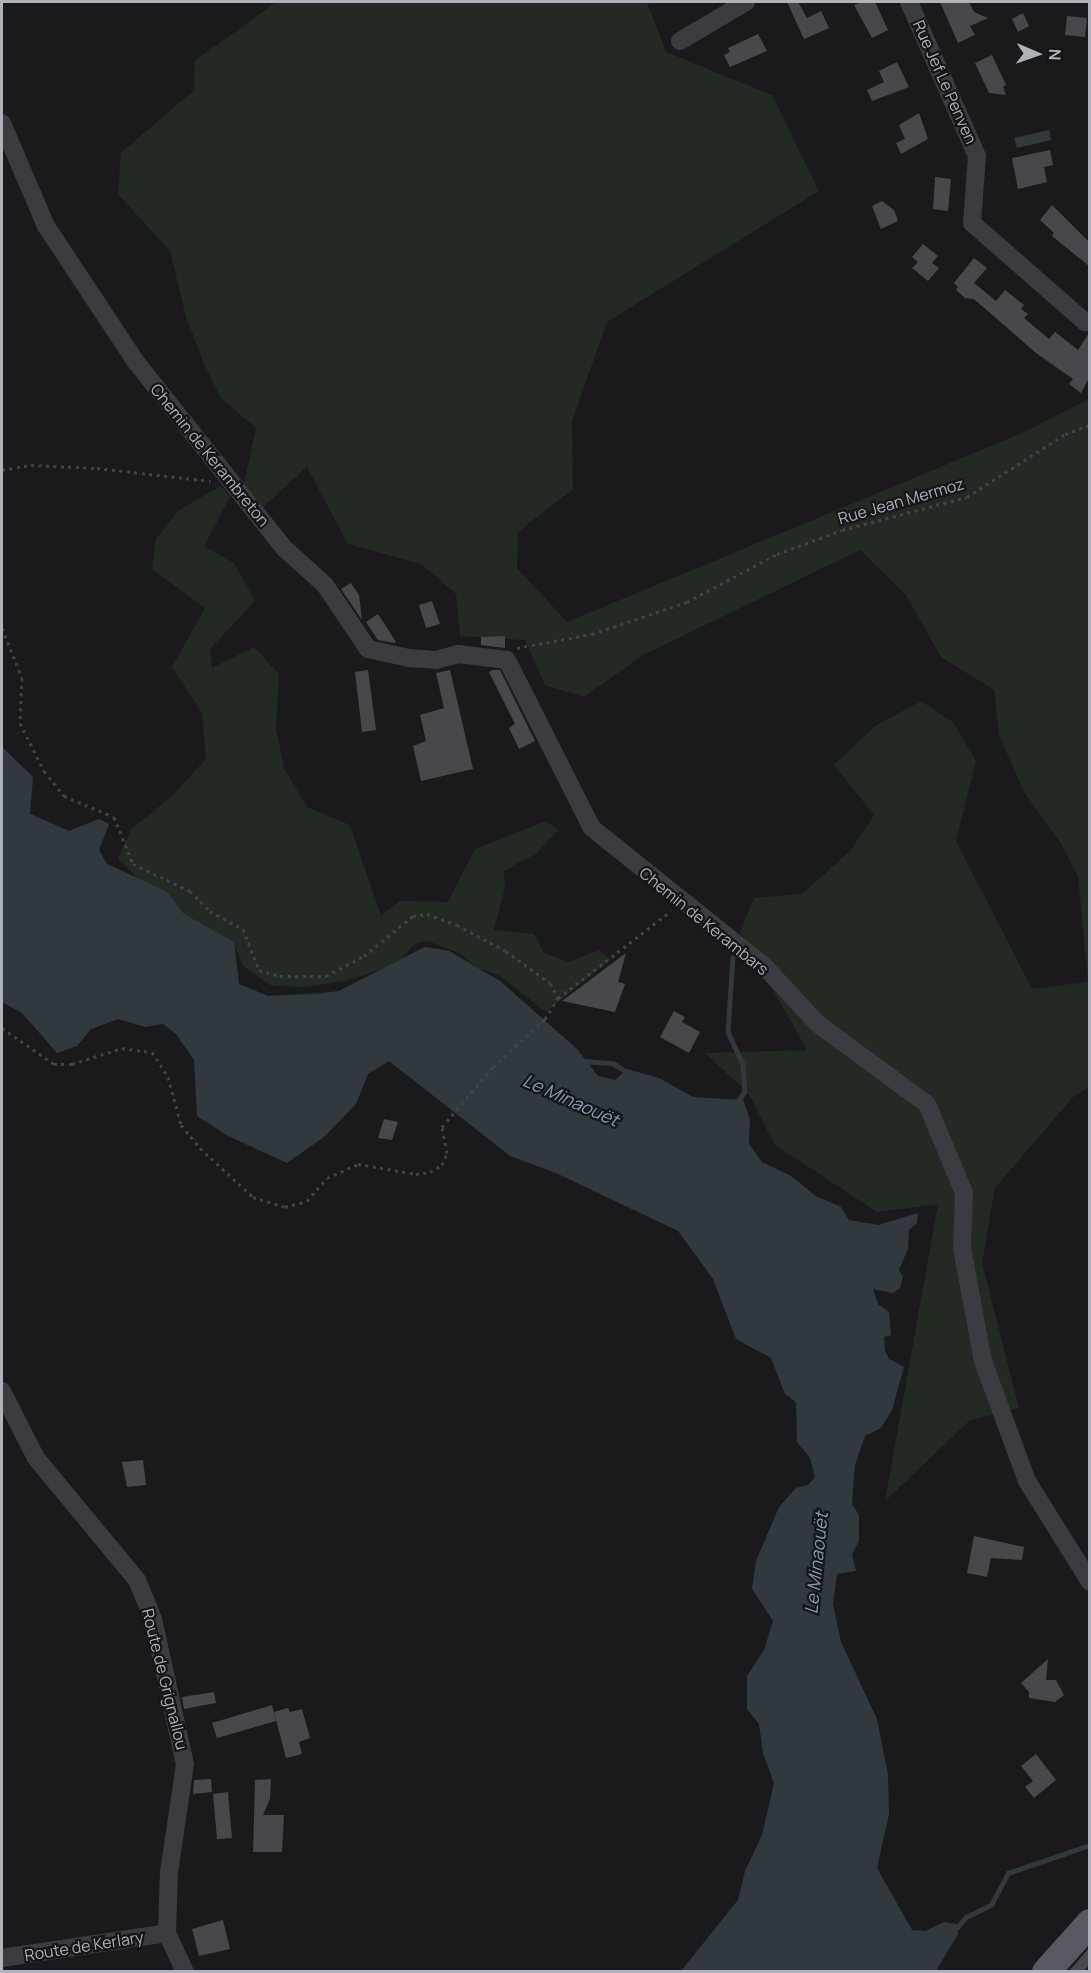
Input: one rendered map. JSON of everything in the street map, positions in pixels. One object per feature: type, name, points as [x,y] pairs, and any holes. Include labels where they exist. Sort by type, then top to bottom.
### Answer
[{"type":"main road","points":[[1046,1971],[1089,1923]]},
{"type":"street","points":[[680,41],[726,6],[746,2]]},
{"type":"street","name":"Rue Jef Le Penven","points":[[909,2],[977,156],[972,223],[1085,322],[1089,322]]},
{"type":"street","name":"Chemin de Kerambreton","points":[[2,123],[46,226],[136,362],[284,548],[325,585],[368,649],[409,658],[436,660],[458,654],[507,660]]},
{"type":"street","name":"Chemin de Kerambars","points":[[507,660],[592,828],[682,903],[764,966],[818,1024],[927,1104],[964,1192],[962,1248],[983,1361],[1027,1481],[1089,1582]]},
{"type":"street","name":"Route de Grignallou","points":[[2,1391],[36,1458],[138,1580],[153,1619],[185,1764],[169,1872],[167,1933],[185,1971]]},
{"type":"street","name":"Route de Kerlary","points":[[2,1958],[167,1933]]},
{"type":"path","name":"Rue Jean Mermoz","points":[[507,660],[514,648],[592,634],[687,602],[777,554],[842,530],[967,497],[1056,440],[1089,425]]},
{"type":"path","points":[[2,470],[31,465],[97,468],[232,485]]},
{"type":"path","points":[[2,628],[22,678],[20,723],[44,771],[64,796],[114,817],[133,864],[190,891],[210,911],[243,929],[259,970],[280,976],[326,976],[364,956],[413,916],[427,914],[457,925],[506,951],[550,983],[558,998]]},
{"type":"path","points":[[2,1028],[54,1064],[72,1064],[122,1048],[152,1052],[168,1077],[181,1125],[238,1185],[254,1197],[277,1206],[307,1201],[327,1178],[358,1164],[416,1174],[430,1172],[446,1160],[441,1132],[493,1067],[534,1028],[558,998],[611,954],[682,903]]},
{"type":"shaded area","points":[[276,2],[647,2],[666,52],[772,95],[819,191],[607,322],[572,421],[573,489],[518,532],[517,568],[567,622],[1020,434],[1089,399],[1089,1087],[1074,1096],[995,1188],[982,1263],[1019,1408],[970,1420],[885,1501],[938,1204],[877,1212],[775,1145],[748,1093],[705,1053],[807,1050],[740,932],[754,898],[802,894],[851,850],[874,815],[834,765],[875,726],[921,701],[953,722],[976,761],[956,841],[1032,989],[1088,982],[1078,876],[1062,845],[1024,792],[999,735],[994,690],[941,657],[906,595],[860,550],[643,655],[584,697],[545,685],[525,640],[460,636],[456,594],[421,564],[348,544],[307,467],[263,507],[244,484],[256,428],[220,397],[186,317],[170,251],[118,194],[121,153],[194,90],[195,61]]},
{"type":"shaded area","points":[[221,486],[230,497],[204,546],[234,563],[255,601],[210,649],[212,668],[254,647],[279,674],[276,728],[284,768],[307,807],[350,825],[381,916],[400,901],[448,902],[475,849],[546,821],[558,830],[537,853],[504,871],[505,887],[494,930],[534,934],[544,953],[569,962],[598,950],[611,959],[546,1012],[500,976],[478,968],[461,954],[428,941],[414,944],[402,958],[425,947],[449,951],[500,981],[282,1019],[19,838],[3,748],[33,777],[30,814],[69,831],[99,819],[109,824],[99,851],[107,864],[143,883],[118,859],[131,829],[171,797],[206,759],[202,713],[172,667],[205,608],[152,569],[156,539],[178,511]],"holes":[[[234,944],[243,966],[272,986],[305,987],[345,981],[380,970],[339,991],[268,996],[239,984]]]},
{"type":"water","points":[[1049,130],[1051,140],[1017,148],[1014,138]]},
{"type":"water","name":"Le Minaouët","points":[[2,740],[3,748],[33,777],[30,814],[69,831],[99,819],[109,824],[99,850],[107,864],[166,891],[184,914],[234,942],[239,984],[268,996],[339,991],[425,947],[449,951],[500,981],[577,1049],[598,1076],[615,1080],[627,1069],[659,1078],[693,1097],[743,1100],[750,1119],[749,1144],[762,1162],[791,1176],[816,1196],[841,1207],[849,1220],[878,1225],[918,1213],[917,1223],[909,1230],[908,1249],[899,1270],[903,1277],[900,1288],[893,1293],[873,1289],[878,1304],[889,1312],[891,1335],[884,1337],[885,1351],[889,1359],[904,1367],[892,1410],[881,1428],[865,1436],[855,1465],[852,1504],[859,1515],[859,1541],[852,1554],[856,1571],[837,1574],[833,1604],[841,1642],[877,1719],[888,1775],[889,1814],[877,1868],[912,1930],[925,1931],[944,1922],[957,1924],[958,1934],[936,1971],[681,1971],[738,1900],[745,1871],[762,1835],[774,1783],[763,1753],[759,1724],[747,1709],[747,1676],[764,1650],[773,1621],[752,1589],[756,1561],[779,1507],[796,1488],[808,1485],[815,1477],[810,1458],[797,1442],[796,1402],[785,1394],[771,1358],[736,1339],[713,1279],[678,1231],[556,1173],[510,1156],[389,1061],[368,1074],[356,1104],[324,1137],[287,1163],[228,1136],[197,1116],[194,1060],[176,1034],[163,1024],[145,1027],[118,1019],[91,1029],[77,1046],[57,1053],[22,1013],[2,1002]]},
{"type":"building","points":[[787,2],[798,2],[807,18],[821,11],[829,28],[804,39]]},
{"type":"building","points":[[862,2],[875,2],[888,30],[872,38],[854,5]]},
{"type":"building","points":[[940,2],[969,2],[974,12],[988,18],[970,26],[975,35],[958,43]]},
{"type":"building","points":[[1023,13],[1029,26],[1018,32],[1012,19]]},
{"type":"building","points":[[1067,16],[1087,18],[1085,37],[1065,35]]},
{"type":"building","points":[[758,34],[767,51],[730,67],[724,55],[730,52],[728,48]]},
{"type":"building","points":[[992,55],[1006,85],[1003,87],[1006,95],[989,93],[975,63]]},
{"type":"building","points":[[897,62],[909,87],[872,101],[867,90],[884,82],[879,71]]},
{"type":"building","points":[[919,113],[928,139],[901,154],[896,143],[905,139],[899,125]]},
{"type":"building","points":[[1050,150],[1053,165],[1044,167],[1047,182],[1018,189],[1012,158]]},
{"type":"building","points":[[935,177],[951,179],[948,211],[933,209]]},
{"type":"building","points":[[882,201],[894,210],[898,221],[881,229],[872,206]]},
{"type":"building","points":[[1052,205],[1089,242],[1089,266],[1052,236],[1054,233],[1040,220]]},
{"type":"building","points":[[923,244],[938,256],[932,263],[939,268],[928,281],[912,268],[918,262],[912,257]]},
{"type":"building","points":[[974,258],[987,268],[974,283],[996,301],[1005,290],[1024,305],[1021,309],[1028,314],[1024,318],[1049,339],[1055,332],[1078,350],[1089,333],[1089,378],[1081,393],[1069,384],[1073,379],[1036,353],[974,299],[965,298],[956,290],[958,287],[954,283]]},
{"type":"building","points":[[351,583],[359,595],[362,620],[341,589]]},
{"type":"building","points":[[432,601],[440,624],[426,628],[419,605]]},
{"type":"building","points":[[378,614],[396,642],[378,640],[366,622]]},
{"type":"building","points":[[505,636],[505,648],[481,645],[481,637]]},
{"type":"building","points":[[368,670],[376,730],[362,732],[355,672]]},
{"type":"building","points":[[450,670],[473,769],[421,781],[413,746],[426,741],[420,715],[444,708],[436,673]]},
{"type":"building","points":[[500,670],[535,741],[519,749],[509,728],[515,724],[489,672]]},
{"type":"building","points":[[626,953],[618,982],[625,984],[615,1012],[562,1001]]},
{"type":"building","points":[[674,1011],[685,1017],[682,1022],[700,1032],[689,1053],[660,1037]]},
{"type":"building","points":[[384,1119],[398,1122],[392,1140],[378,1138]]},
{"type":"building","points":[[143,1460],[146,1485],[127,1487],[122,1462]]},
{"type":"building","points":[[974,1536],[1024,1547],[1022,1560],[991,1558],[987,1577],[967,1573]]},
{"type":"building","points":[[1048,1659],[1046,1680],[1056,1680],[1064,1695],[1055,1702],[1029,1698],[1029,1692],[1021,1683]]},
{"type":"building","points":[[214,1692],[216,1703],[184,1709],[182,1697]]},
{"type":"building","points":[[272,1705],[276,1721],[217,1738],[212,1723]]},
{"type":"building","points":[[288,1708],[290,1712],[302,1709],[310,1738],[299,1742],[302,1754],[286,1758],[274,1712]]},
{"type":"building","points":[[1036,1754],[1056,1780],[1034,1798],[1025,1787],[1033,1781],[1021,1766]]},
{"type":"building","points":[[211,1779],[212,1792],[193,1794],[194,1780]]},
{"type":"building","points":[[271,1779],[270,1799],[263,1815],[284,1815],[282,1852],[253,1852],[255,1780]]},
{"type":"building","points":[[228,1792],[232,1838],[217,1839],[213,1794]]},
{"type":"building","points":[[223,1920],[230,1949],[199,1956],[192,1929]]},
{"type":"building","points":[[1089,1948],[1089,1965],[1084,1971],[1069,1971]]},
{"type":"waterway","points":[[733,957],[728,1032],[743,1064],[745,1092],[737,1103]]},
{"type":"waterway","points":[[582,1061],[613,1063],[628,1073]]},
{"type":"waterway","points":[[955,1930],[966,1917],[991,1905],[1008,1873],[1090,1845]]}]
